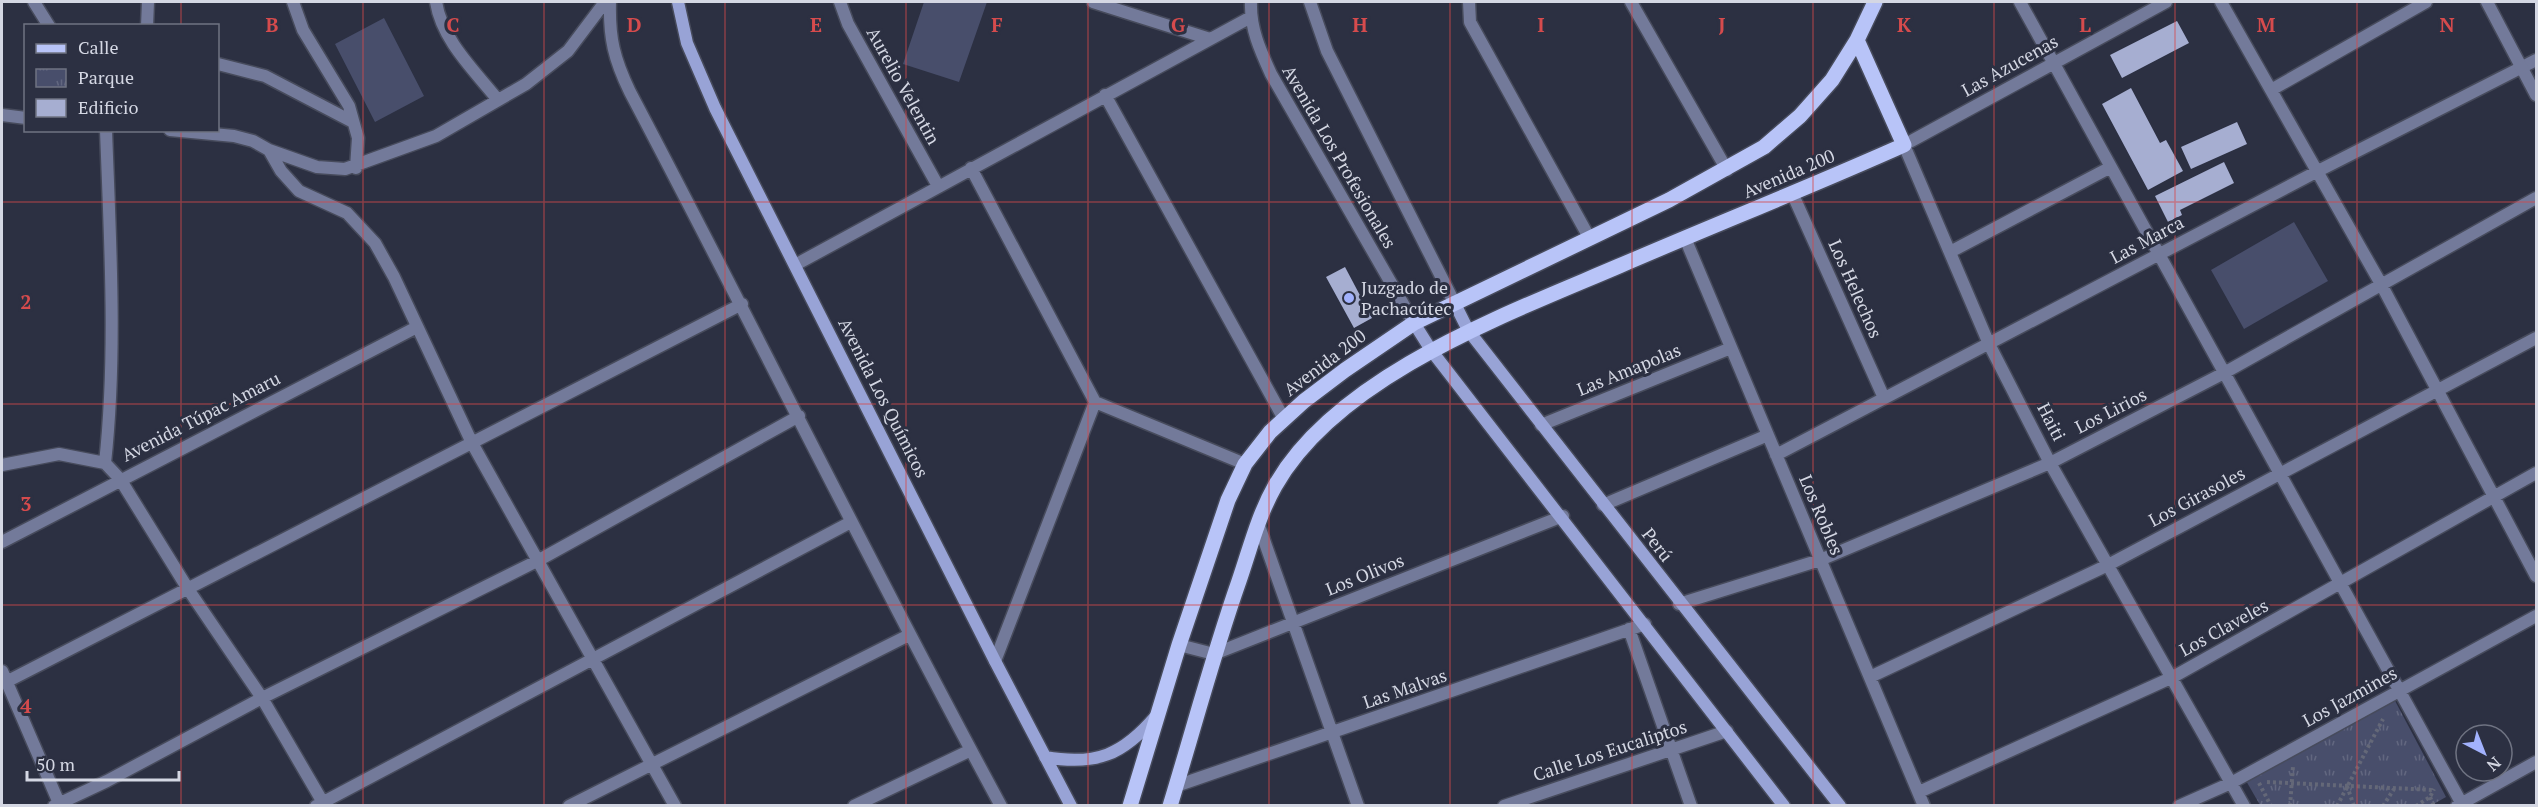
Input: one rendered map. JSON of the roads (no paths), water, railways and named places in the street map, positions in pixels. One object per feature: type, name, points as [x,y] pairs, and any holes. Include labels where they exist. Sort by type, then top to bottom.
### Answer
[{"type":"main road","name":"Avenida Los Químicos","points":[[678,2],[687,43],[695,65],[1071,806]]},
{"type":"main road","name":"Avenida 200","points":[[1130,806],[1179,645],[1228,500],[1245,464],[1270,432],[1345,370],[1414,324],[1454,302],[1590,239],[1727,170],[1764,147],[1800,116],[1832,80],[1857,40],[1875,2]]},
{"type":"main road","name":"Haiti","points":[[1857,40],[1904,146]]},
{"type":"main road","name":"Avenida 200","points":[[1170,806],[1214,654],[1257,523],[1274,487],[1306,444],[1331,419],[1431,350],[1467,330],[1684,238],[1793,195],[1904,146]]},
{"type":"main road","name":"Perú","points":[[1454,302],[1467,330],[1679,604],[1840,806]]},
{"type":"main road","points":[[1414,324],[1431,350],[1563,516],[1784,806]]},
{"type":"main road","points":[[1045,757],[1070,761],[1095,760],[1119,751],[1139,736],[1159,712]]},
{"type":"street","points":[[34,2],[48,24]]},
{"type":"street","points":[[147,24],[148,2]]},
{"type":"street","points":[[292,2],[303,30],[349,106],[358,138],[356,168]]},
{"type":"street","points":[[436,2],[439,21],[449,39],[498,100]]},
{"type":"street","points":[[191,132],[234,136],[254,141],[268,150],[317,166],[345,170],[356,168],[436,136],[526,84],[568,51],[605,2]]},
{"type":"street","points":[[610,2],[609,33],[616,62],[742,304],[909,635],[1001,806]]},
{"type":"street","name":"Aurelio Velentin","points":[[840,2],[848,24],[938,186]]},
{"type":"street","points":[[1093,2],[1210,39]]},
{"type":"street","name":"Avenida Los Profesionales","points":[[1251,2],[1251,17],[1257,45],[1271,74],[1414,324]]},
{"type":"street","name":"Avenida Los Profesionales","points":[[1310,2],[1327,51],[1454,302]]},
{"type":"street","points":[[1469,2],[1470,22],[1590,239]]},
{"type":"street","points":[[1631,2],[1727,170]]},
{"type":"street","points":[[2019,2],[2399,690],[2460,805],[2536,762]]},
{"type":"street","name":"Las Azucenas","points":[[1904,146],[2166,2]]},
{"type":"street","points":[[2221,2],[2381,284],[2536,576]]},
{"type":"street","points":[[2271,90],[2426,2]]},
{"type":"street","points":[[2487,2],[2536,95]]},
{"type":"street","points":[[795,264],[1251,17]]},
{"type":"street","name":"Las Marca","points":[[1776,455],[2318,171],[2536,60]]},
{"type":"street","points":[[219,64],[265,76],[353,122]]},
{"type":"street","points":[[1105,95],[1284,420]]},
{"type":"street","points":[[2,116],[24,118]]},
{"type":"street","points":[[105,463],[110,412],[112,291],[106,132]]},
{"type":"street","name":"Haiti","points":[[1904,146],[1989,344],[2050,463],[2244,806]]},
{"type":"street","points":[[268,150],[281,171],[299,191],[347,213],[375,243],[394,277],[472,443],[675,806]]},
{"type":"street","points":[[1950,252],[2111,167]]},
{"type":"street","points":[[971,168],[1095,402],[1245,464]]},
{"type":"street","name":"Los Helechos","points":[[1793,195],[1884,398]]},
{"type":"street","name":"Los Lirios","points":[[1679,604],[1820,560],[2050,463],[2224,373],[2536,198]]},
{"type":"street","name":"Los Robles","points":[[1684,238],[1924,806]]},
{"type":"street","points":[[742,304],[188,589],[4,676],[57,804],[107,781],[262,698],[539,560],[799,416]]},
{"type":"street","name":"Avenida Túpac Amaru","points":[[2,542],[417,327]]},
{"type":"street","name":"Los Girasoles","points":[[1870,677],[2108,565],[2536,338]]},
{"type":"street","name":"Las Amapolas","points":[[1541,425],[1731,348]]},
{"type":"street","points":[[995,660],[1095,402]]},
{"type":"street","points":[[1603,505],[1768,435]]},
{"type":"street","points":[[2,465],[58,454],[105,463],[120,479],[188,589],[262,698],[322,804],[851,522]]},
{"type":"street","name":"Los Claveles","points":[[1918,792],[2173,677],[2536,473]]},
{"type":"street","name":"Los Olivos","points":[[1214,654],[1563,516]]},
{"type":"street","points":[[1257,523],[1358,806]]},
{"type":"street","name":"Los Jazmines","points":[[2179,806],[2231,783],[2536,616]]},
{"type":"street","name":"Las Malvas","points":[[1176,786],[1645,624]]},
{"type":"street","points":[[1629,630],[1691,806]]},
{"type":"street","points":[[569,806],[909,635]]},
{"type":"street","points":[[1179,645],[1214,654]]},
{"type":"street","name":"Calle Los Eucaliptos","points":[[1504,806],[1727,731]]},
{"type":"street","points":[[854,806],[971,750]]},
{"type":"place","name":"Juzgado de Pachacútec","points":[[1349,298]]}]
